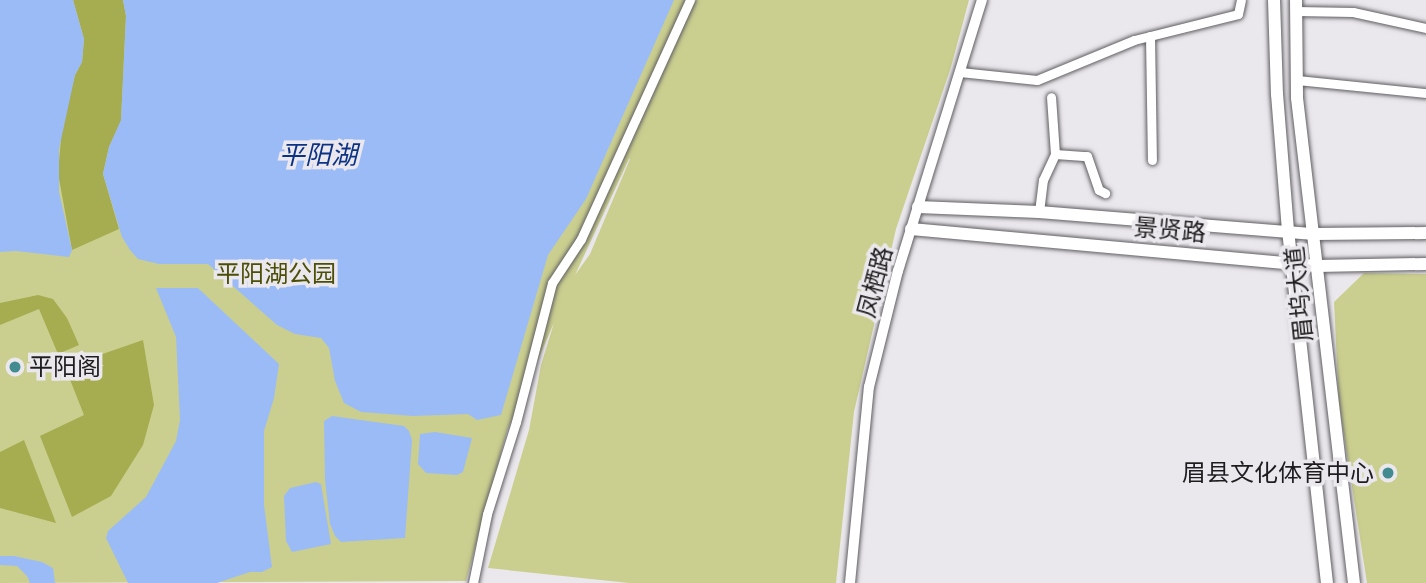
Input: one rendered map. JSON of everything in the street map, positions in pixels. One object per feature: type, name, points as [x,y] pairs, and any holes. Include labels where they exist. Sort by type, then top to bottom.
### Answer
[{"type":"main road","name":"眉坞大道","points":[[1274,0],[1277,94],[1288,230],[1327,583]]},
{"type":"main road","name":"眉坞大道","points":[[1296,6],[1297,80],[1354,583]]},
{"type":"main road","name":"景贤路","points":[[918,207],[1039,212],[1314,234],[1426,233]]},
{"type":"main road","name":"景贤路","points":[[911,229],[1317,266],[1426,264]]},
{"type":"street","points":[[473,583],[486,514],[516,422],[552,283],[581,239],[690,0]]},
{"type":"street","name":"凤栖路","points":[[850,583],[869,387],[911,229],[982,0]]},
{"type":"street","points":[[960,72],[1037,80],[1150,36],[1238,14],[1241,0]]},
{"type":"street","points":[[1337,0],[1341,12]]},
{"type":"street","points":[[1296,6],[1426,28]]},
{"type":"street","points":[[1150,36],[1152,160]]},
{"type":"street","points":[[1297,80],[1426,93]]},
{"type":"street","points":[[1039,212],[1043,180],[1055,154],[1051,97]]},
{"type":"street","points":[[1055,154],[1087,156],[1099,190],[1105,193]]},
{"type":"green space","name":"平阳湖公园","points":[[0,0],[969,0],[951,67],[896,229],[854,412],[836,583],[629,583],[488,568],[529,430],[541,365],[554,323],[507,431],[466,581],[0,583]],"holes":[[[630,159],[590,254],[575,275]]]},
{"type":"green space","points":[[73,0],[123,0],[126,16],[121,121],[109,147],[103,174],[119,229],[72,250],[58,173],[62,127],[75,75],[82,62],[84,39]]},
{"type":"green space","name":"眉县文化体育中心","points":[[1364,273],[1426,274],[1426,583],[1367,583],[1339,403],[1334,302]]},
{"type":"green space","points":[[38,295],[53,299],[67,318],[79,345],[58,354],[39,309],[0,325],[0,303]]},
{"type":"green space","points":[[143,340],[154,405],[143,445],[111,496],[72,517],[40,436],[84,415],[65,367]]},
{"type":"green space","points":[[24,440],[56,523],[0,508],[0,452]]},
{"type":"water","points":[[0,0],[73,0],[84,39],[82,62],[75,75],[59,149],[59,192],[72,250],[69,257],[16,251],[0,252]]},
{"type":"water","name":"平阳湖","points":[[123,0],[674,0],[586,199],[548,255],[501,415],[477,420],[468,414],[413,416],[361,412],[344,403],[335,381],[329,348],[321,338],[295,334],[277,325],[208,264],[159,264],[138,259],[122,237],[103,174],[109,147],[121,120],[126,16]]},
{"type":"water","points":[[156,288],[198,288],[279,364],[274,398],[264,431],[264,505],[272,567],[262,572],[250,572],[217,583],[128,583],[106,538],[108,531],[146,497],[176,441],[180,420],[176,337]]},
{"type":"water","points":[[332,416],[404,426],[409,431],[412,440],[405,538],[341,542],[335,536],[330,524],[325,480],[324,421]]},
{"type":"water","points":[[435,432],[472,438],[463,472],[457,475],[426,473],[418,464],[420,434]]},
{"type":"water","points":[[316,482],[321,484],[331,544],[292,552],[286,541],[284,496],[290,488]]},
{"type":"water","points":[[0,556],[42,562],[53,568],[55,583],[30,583],[17,566],[0,565]]},
{"type":"place","name":"平阳阁","points":[[15,367]]},
{"type":"place","name":"眉县文化体育中心","points":[[1388,473]]}]
